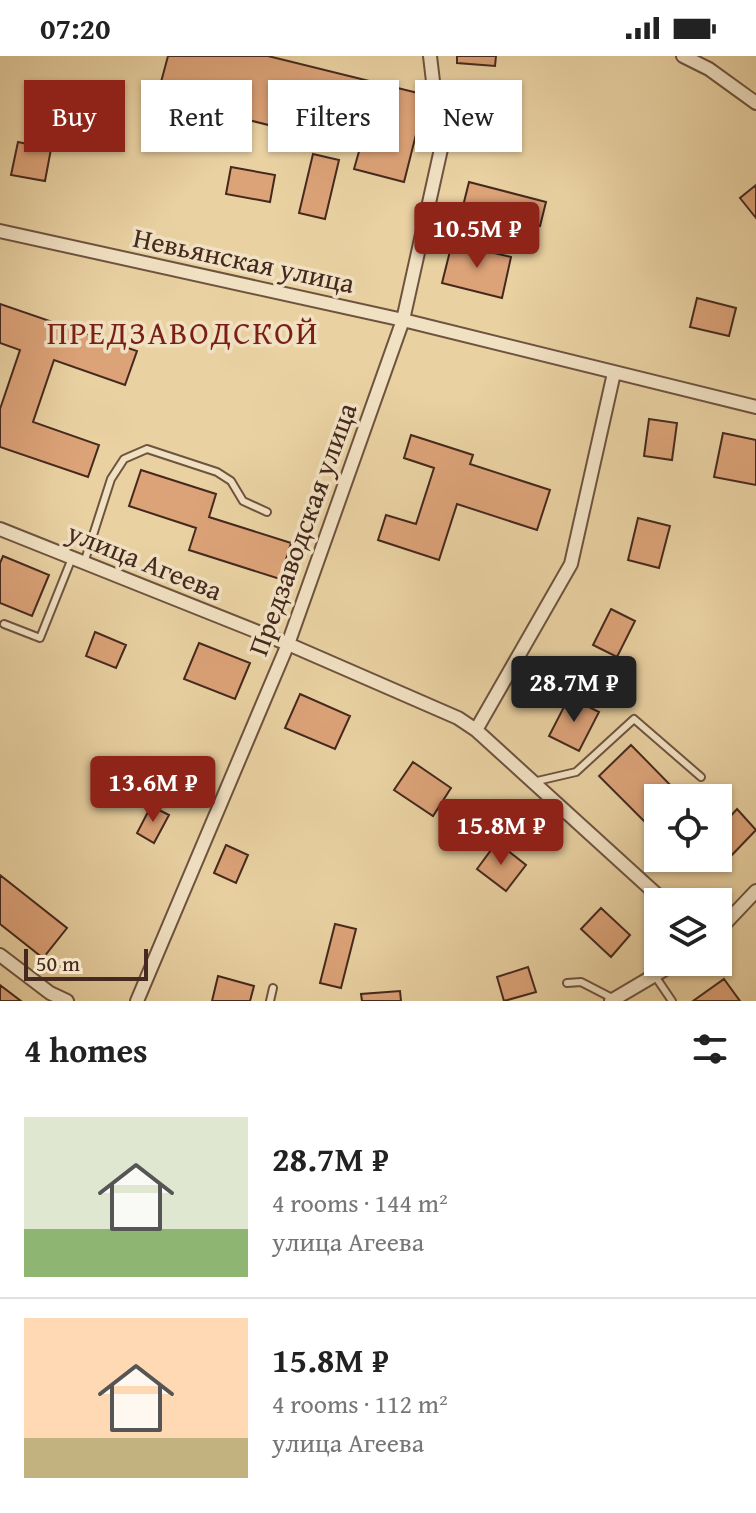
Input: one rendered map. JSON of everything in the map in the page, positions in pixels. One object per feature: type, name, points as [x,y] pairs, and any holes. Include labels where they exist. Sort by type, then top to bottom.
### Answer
[{"type":"street","name":"Предзаводская улица","points":[[137,1001],[288,644],[403,320],[441,149],[430,56]]},
{"type":"street","points":[[683,56],[709,69],[756,103]]},
{"type":"street","name":"Невьянская улица","points":[[0,231],[403,320],[756,407]]},
{"type":"street","points":[[476,730],[571,564],[614,373]]},
{"type":"street","name":"улица Агеева","points":[[0,529],[288,644],[458,718],[476,730],[650,888]]},
{"type":"street","points":[[732,916],[756,891]]},
{"type":"street","points":[[0,955],[47,997],[67,1001]]},
{"type":"street","points":[[612,1000],[655,976]]},
{"type":"lane","points":[[420,245],[447,247]]},
{"type":"lane","points":[[4,624],[40,638],[78,560],[111,479],[124,459],[147,449],[217,472],[231,481],[243,501],[267,512]]},
{"type":"lane","points":[[533,782],[576,772],[634,719],[701,777]]},
{"type":"lane","points":[[655,976],[672,1001]]},
{"type":"lane","points":[[567,983],[581,982],[612,1000]]},
{"type":"lane","points":[[270,1001],[273,988]]},
{"type":"building","points":[[168,56],[268,56],[365,80],[268,80],[268,125],[252,121],[252,80],[162,80]]},
{"type":"building","points":[[457,56],[496,56],[495,66],[457,63]]},
{"type":"building","points":[[399,88],[415,92],[415,138],[404,182],[354,169],[359,152],[399,152]]},
{"type":"building","points":[[18,142],[24,143],[24,152],[50,152],[45,181],[11,175]]},
{"type":"building","points":[[313,154],[339,160],[325,219],[299,213]]},
{"type":"building","points":[[231,167],[275,175],[270,202],[226,194]]},
{"type":"building","points":[[469,182],[546,202],[540,226],[463,206]]},
{"type":"building","points":[[756,185],[756,218],[740,198]]},
{"type":"building","points":[[452,243],[511,257],[502,298],[442,283]]},
{"type":"building","points":[[697,298],[736,308],[729,336],[690,327]]},
{"type":"building","points":[[0,304],[137,351],[125,385],[54,360],[33,422],[99,445],[88,477],[0,447],[0,409],[20,350],[0,343]]},
{"type":"building","points":[[649,419],[677,423],[672,460],[644,456]]},
{"type":"building","points":[[723,433],[756,440],[756,485],[714,477]]},
{"type":"building","points":[[411,435],[473,455],[470,464],[550,490],[537,530],[457,504],[439,560],[378,540],[386,515],[416,524],[434,468],[404,458]]},
{"type":"building","points":[[141,470],[216,494],[209,517],[291,543],[280,579],[189,550],[196,528],[129,506]]},
{"type":"building","points":[[638,518],[670,526],[659,568],[628,560]]},
{"type":"building","points":[[3,556],[49,575],[32,616],[0,603],[0,563]]},
{"type":"building","points":[[611,609],[635,621],[617,657],[593,645]]},
{"type":"building","points":[[95,632],[126,645],[116,668],[86,656]]},
{"type":"building","points":[[199,643],[250,663],[235,699],[184,679]]},
{"type":"building","points":[[300,694],[350,716],[335,749],[285,728]]},
{"type":"building","points":[[569,697],[599,712],[579,751],[549,736]]},
{"type":"building","points":[[631,745],[669,784],[644,784],[644,821],[599,776]]},
{"type":"building","points":[[413,762],[451,788],[433,816],[394,790]]},
{"type":"building","points":[[151,806],[169,815],[154,843],[137,833]]},
{"type":"building","points":[[737,809],[756,830],[732,855],[732,815]]},
{"type":"building","points":[[497,842],[526,865],[506,891],[477,869]]},
{"type":"building","points":[[226,845],[248,855],[236,883],[214,873]]},
{"type":"building","points":[[0,875],[67,928],[43,958],[0,924]]},
{"type":"building","points":[[601,908],[630,935],[611,957],[581,929]]},
{"type":"building","points":[[335,924],[356,929],[341,988],[320,983]]},
{"type":"building","points":[[528,967],[536,992],[504,1001],[497,977]]},
{"type":"building","points":[[218,976],[254,986],[250,1001],[212,1001]]},
{"type":"building","points":[[724,979],[740,1001],[693,1001]]},
{"type":"building","points":[[0,985],[21,1001],[0,1001]]},
{"type":"building","points":[[400,991],[401,1001],[362,1001],[361,994]]},
{"type":"district","name":"ПРЕДЗАВОДСКОЙ","points":[[183,333]]}]
